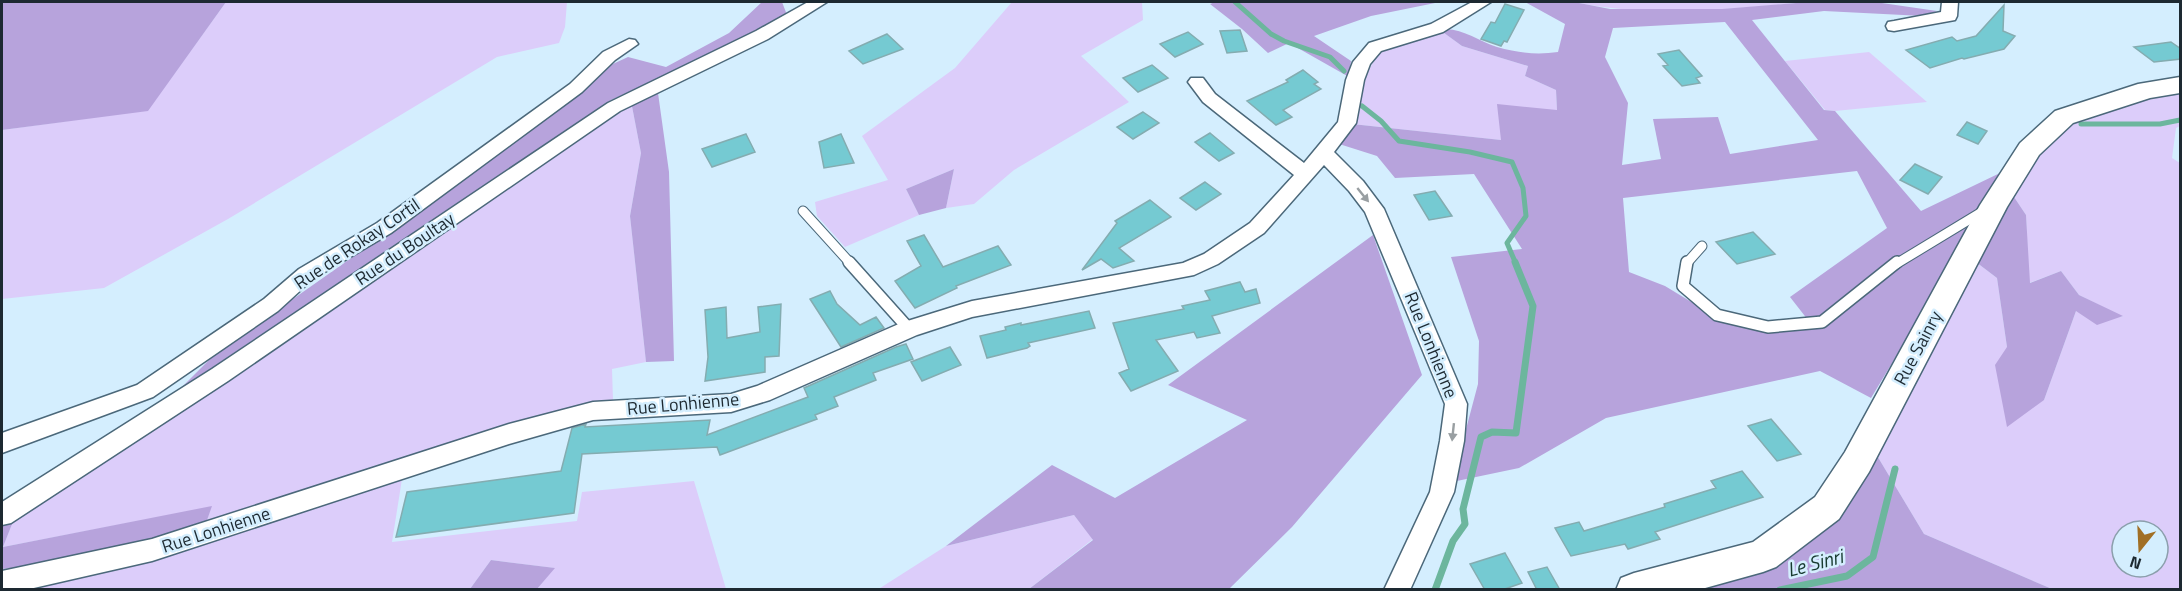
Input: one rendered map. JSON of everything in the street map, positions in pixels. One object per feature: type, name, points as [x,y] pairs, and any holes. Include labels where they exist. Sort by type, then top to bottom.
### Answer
[{"type":"street","name":"Rue du Boultay","points":[[2,515],[220,375],[614,106],[762,35],[819,2]]},
{"type":"street","name":"Rue Lonhienne","points":[[2,583],[152,550],[509,434],[593,411],[731,403],[762,394],[909,329],[972,309],[1187,270],[1211,259],[1257,228],[1306,174],[1347,123],[1355,80],[1362,62],[1375,47],[1437,28],[1483,2]]},
{"type":"street","points":[[1894,26],[1949,16],[1950,2]]},
{"type":"street","name":"Rue de Rokay Cortil","points":[[2,442],[145,390],[271,304],[306,274],[384,228],[576,88],[609,56],[629,44]]},
{"type":"street","points":[[1197,82],[1209,98],[1306,174]]},
{"type":"street","name":"Rue Sainry","points":[[1634,590],[1763,556],[1827,508],[1857,462],[1994,205],[2029,149],[2064,117],[2147,90],[2181,85]]},
{"type":"street","name":"Rue Lonhienne","points":[[1323,153],[1374,208],[1456,404],[1452,441],[1442,492],[1397,590]]},
{"type":"lane","points":[[1701,246],[1686,264],[1683,286],[1717,315],[1768,327],[1822,322],[1898,262],[1994,205]]},
{"type":"lane","points":[[803,211],[909,329]]},
{"type":"shaded area","points":[[2,2],[226,2],[148,111],[2,130]]},
{"type":"shaded area","points":[[226,2],[567,2],[565,27],[559,43],[497,57],[228,219],[104,288],[2,299],[2,130],[148,110]]},
{"type":"shaded area","points":[[762,2],[782,2],[787,15],[714,54],[611,100],[179,390],[215,354],[398,225],[602,69],[628,57],[666,67],[729,33]]},
{"type":"shaded area","points":[[1012,2],[1142,2],[1143,20],[1081,56],[1129,102],[1014,170],[974,204],[946,208],[954,169],[906,189],[919,215],[845,247],[817,216],[815,202],[888,180],[862,136],[955,68]]},
{"type":"shaded area","points":[[1215,2],[1440,2],[1371,16],[1314,36],[1351,61],[1349,77],[1289,43],[1268,53],[1210,4]]},
{"type":"shaded area","points":[[1525,2],[1574,2],[1610,9],[1722,9],[1808,2],[1875,2],[1937,11],[1923,16],[1824,11],[1752,20],[1824,110],[1835,111],[1921,211],[2000,173],[1982,214],[1871,398],[1820,371],[1606,418],[1519,468],[1452,482],[1478,384],[1479,341],[1451,257],[1522,249],[1474,174],[1395,178],[1377,156],[1336,143],[1352,124],[1501,140],[1497,104],[1557,110],[1556,90],[1525,76],[1528,66],[1462,46],[1440,30],[1461,32],[1505,49],[1543,53],[1558,52],[1565,24]],"holes":[[[1725,22],[1818,140],[1730,154],[1718,117],[1653,119],[1661,159],[1622,165],[1628,103],[1605,57],[1613,28]],[[1857,171],[1887,228],[1790,297],[1815,329],[1721,320],[1665,286],[1629,272],[1623,198]]]},
{"type":"shaded area","points":[[1574,2],[1808,2],[1691,11],[1661,11],[1603,7]]},
{"type":"shaded area","points":[[1440,30],[1462,46],[1528,66],[1525,76],[1556,90],[1557,110],[1501,140],[1352,124],[1362,81],[1380,51]]},
{"type":"shaded area","points":[[1869,52],[1927,102],[1825,110],[1785,61]]},
{"type":"shaded area","points":[[2180,92],[2180,126],[2176,128],[2172,158],[2180,163],[2180,589],[2052,589],[1924,534],[1876,454],[1972,259],[1997,278],[2007,347],[2044,400],[2076,311],[2123,317],[2079,295],[2061,271],[2029,283],[2026,215],[2008,188],[2040,152],[2075,120],[2150,97]]},
{"type":"shaded area","points":[[658,93],[669,172],[674,361],[646,362],[630,216],[641,153],[631,101]]},
{"type":"shaded area","points":[[631,101],[641,153],[630,216],[646,362],[612,369],[613,400],[512,424],[206,523],[211,507],[3,547],[14,519]]},
{"type":"shaded area","points":[[954,169],[946,208],[919,215],[906,189]]},
{"type":"shaded area","points":[[2008,188],[2026,215],[2030,283],[2061,271],[2079,295],[2123,316],[2097,325],[2076,311],[2044,400],[2007,427],[1995,365],[2007,347],[1997,278],[1972,259]]},
{"type":"shaded area","points":[[1373,235],[1422,375],[1292,527],[1229,589],[1029,589],[1093,540],[1074,515],[946,546],[1052,465],[1115,498],[1247,420],[1168,385]]},
{"type":"shaded area","points":[[1876,454],[1924,534],[2052,589],[1634,590],[1763,556]]},
{"type":"shaded area","points":[[402,479],[392,542],[577,521],[582,492],[694,481],[726,589],[537,589],[554,568],[491,560],[470,589],[17,590]]},
{"type":"shaded area","points":[[212,506],[206,523],[66,563],[2,569],[2,521],[14,519],[3,547]]},
{"type":"shaded area","points":[[1074,515],[1093,539],[1029,589],[877,590],[946,546]]},
{"type":"shaded area","points":[[491,560],[555,568],[537,589],[470,589]]},
{"type":"building","points":[[1505,4],[1524,10],[1507,42],[1504,41],[1501,46],[1481,39],[1491,22],[1495,23]]},
{"type":"building","points":[[2004,5],[2003,31],[2015,36],[2004,49],[1930,68],[1906,50],[1952,37],[1957,41],[1976,36]]},
{"type":"building","points":[[1240,30],[1247,51],[1227,53],[1220,31]]},
{"type":"building","points":[[1188,32],[1203,44],[1175,57],[1160,44]]},
{"type":"building","points":[[887,34],[903,49],[863,64],[849,51]]},
{"type":"building","points":[[2171,42],[2181,49],[2181,59],[2154,62],[2134,47]]},
{"type":"building","points":[[1679,50],[1702,76],[1696,78],[1700,83],[1682,86],[1663,66],[1668,65],[1658,54]]},
{"type":"building","points":[[1152,65],[1168,78],[1138,92],[1123,78]]},
{"type":"building","points":[[1303,70],[1318,82],[1314,84],[1321,89],[1283,110],[1292,117],[1276,125],[1247,101],[1288,82],[1286,80]]},
{"type":"building","points":[[1143,112],[1159,123],[1133,139],[1117,127]]},
{"type":"building","points":[[1967,122],[1987,131],[1978,144],[1957,135]]},
{"type":"building","points":[[1210,133],[1234,153],[1219,161],[1195,142]]},
{"type":"building","points":[[746,134],[755,152],[712,167],[702,149]]},
{"type":"building","points":[[841,134],[854,163],[824,168],[819,142]]},
{"type":"building","points":[[1915,164],[1942,177],[1928,194],[1900,180]]},
{"type":"building","points":[[1205,182],[1221,194],[1196,210],[1180,198]]},
{"type":"building","points":[[1435,191],[1452,216],[1429,220],[1414,195]]},
{"type":"building","points":[[1150,200],[1171,217],[1119,248],[1134,261],[1113,268],[1101,259],[1082,270],[1117,223],[1115,221]]},
{"type":"building","points":[[1753,232],[1775,254],[1737,264],[1716,242]]},
{"type":"building","points":[[924,235],[943,267],[998,246],[1011,265],[956,286],[957,288],[915,308],[895,281],[921,266],[907,241]]},
{"type":"building","points":[[1240,282],[1245,292],[1256,289],[1260,303],[1212,316],[1220,333],[1197,338],[1194,332],[1156,340],[1178,371],[1131,391],[1119,373],[1129,369],[1113,323],[1184,309],[1182,306],[1210,300],[1205,291]]},
{"type":"building","points":[[830,291],[837,304],[860,325],[876,317],[884,328],[841,347],[810,299]]},
{"type":"building","points":[[781,304],[779,356],[765,357],[765,372],[705,381],[708,357],[705,310],[726,307],[727,338],[760,332],[758,307]]},
{"type":"building","points":[[1089,311],[1095,328],[1028,343],[1030,346],[1027,348],[987,358],[980,336],[1006,330],[1005,327],[1021,323],[1021,325]]},
{"type":"building","points":[[906,344],[913,359],[873,373],[876,380],[834,397],[838,406],[815,415],[817,419],[720,455],[717,447],[582,454],[574,513],[396,537],[407,492],[561,471],[572,428],[586,424],[585,427],[710,420],[707,435],[808,397],[804,388]]},
{"type":"building","points":[[950,347],[961,365],[922,381],[911,362]]},
{"type":"building","points":[[1771,419],[1801,454],[1777,461],[1748,426]]},
{"type":"building","points":[[1742,471],[1763,497],[1655,532],[1660,539],[1628,549],[1625,544],[1571,556],[1555,528],[1579,522],[1584,531],[1665,507],[1664,504],[1716,488],[1711,481]]},
{"type":"building","points":[[1505,553],[1522,583],[1502,590],[1485,590],[1470,564]]},
{"type":"building","points":[[1547,567],[1560,590],[1537,590],[1528,572]]},
{"type":"waterway","points":[[1235,2],[1271,34],[1284,41],[1330,57],[1344,71]]},
{"type":"waterway","points":[[1362,106],[1381,121],[1399,141],[1470,152],[1512,162],[1523,188],[1526,216],[1507,243],[1516,264]]},
{"type":"waterway","points":[[2081,124],[2160,124],[2180,120]]},
{"type":"waterway","points":[[1435,590],[1453,541],[1465,524],[1463,509],[1481,437],[1492,432],[1516,433],[1533,306],[1515,262]]},
{"type":"waterway","name":"Le Sinri","points":[[1780,590],[1847,576],[1873,557],[1895,469]]}]
